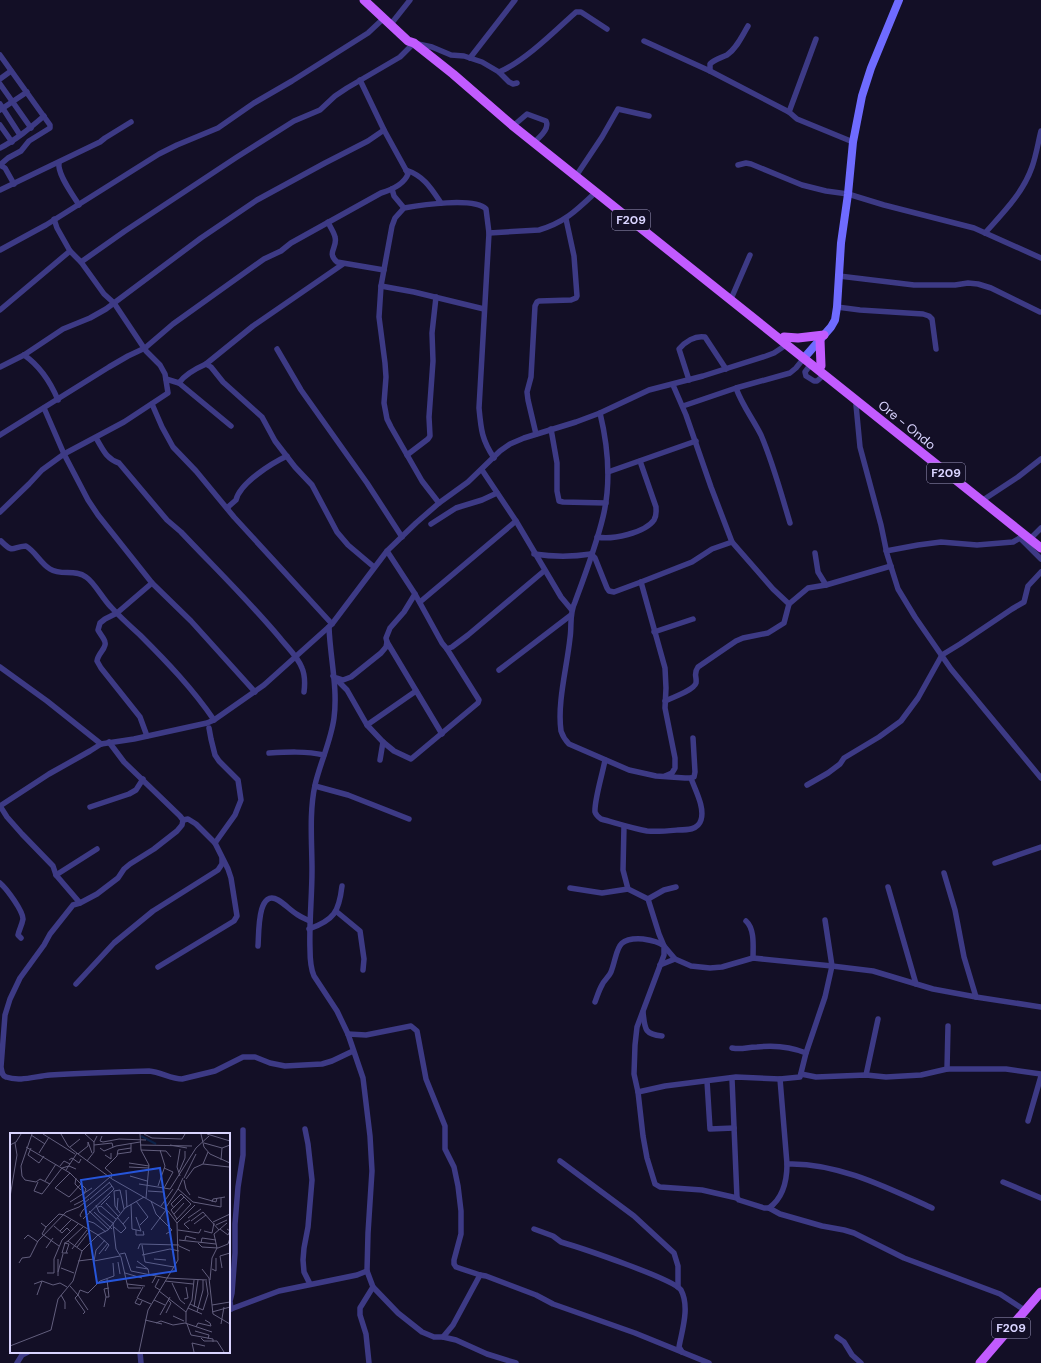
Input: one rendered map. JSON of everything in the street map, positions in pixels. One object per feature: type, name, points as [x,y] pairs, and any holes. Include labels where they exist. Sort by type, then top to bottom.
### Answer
[{"type":"main road","name":"F209","points":[[364,0],[411,42],[453,74],[513,126],[731,300],[749,314],[757,317],[785,341],[847,389],[854,398]]},
{"type":"main road","points":[[805,357],[822,338],[834,320],[837,307],[841,243],[853,142],[862,96],[871,68],[899,0]]},
{"type":"main road","points":[[785,341],[798,338],[822,338]]},
{"type":"main road","points":[[816,365],[822,338]]},
{"type":"main road","name":"F209","points":[[816,365],[824,375],[854,398]]},
{"type":"main road","name":"Ore - Ondo","points":[[854,398],[930,461],[983,500],[1025,537],[1041,548]]},
{"type":"main road","name":"F209","points":[[980,1363],[1041,1292]]},
{"type":"street","points":[[0,250],[79,205],[159,154],[177,144],[218,128],[254,103],[292,81],[387,21],[410,0]]},
{"type":"street","points":[[470,58],[515,0]]},
{"type":"street","points":[[499,72],[515,63],[533,49],[576,12],[581,12],[607,29]]},
{"type":"street","points":[[710,71],[710,64],[726,55],[735,47],[748,26]]},
{"type":"street","points":[[788,112],[816,39]]},
{"type":"street","points":[[644,41],[710,71],[788,112],[797,119],[853,142]]},
{"type":"street","points":[[81,262],[125,231],[269,137],[294,121],[320,110],[335,96],[400,57],[411,42],[432,47],[451,55],[470,58],[482,62],[499,72],[509,82],[513,84],[517,83]]},
{"type":"street","points":[[0,55],[49,122],[50,128],[29,141],[21,151],[8,158],[0,165],[5,168],[14,184]]},
{"type":"street","points":[[0,79],[11,71]]},
{"type":"street","points":[[0,435],[124,359],[145,348],[173,324],[248,269],[328,222],[381,193],[392,189],[408,176],[360,80]]},
{"type":"street","points":[[0,84],[31,128]]},
{"type":"street","points":[[20,135],[1,108],[27,92]]},
{"type":"street","points":[[576,176],[602,137],[616,110],[620,109],[649,116]]},
{"type":"street","points":[[513,126],[527,114],[546,121],[546,128],[534,143]]},
{"type":"street","points":[[1,146],[12,142],[44,116]]},
{"type":"street","points":[[0,190],[100,142],[131,122]]},
{"type":"street","points":[[0,125],[12,142]]},
{"type":"street","points":[[0,368],[63,329],[90,318],[114,303],[201,238],[257,200],[324,163],[368,141],[384,130]]},
{"type":"street","points":[[985,233],[1020,192],[1032,167],[1041,131]]},
{"type":"street","points":[[59,163],[58,166],[61,173],[79,205]]},
{"type":"street","points":[[738,165],[746,163],[751,164],[802,185],[848,194],[961,225],[985,233],[1041,258]]},
{"type":"street","points":[[406,170],[412,172],[428,184],[441,203]]},
{"type":"street","points":[[392,189],[394,196],[404,208]]},
{"type":"street","points":[[489,233],[539,230],[566,219],[596,192]]},
{"type":"street","points":[[439,503],[422,481],[387,419],[384,403],[385,370],[379,317],[381,286],[392,226],[395,218],[404,208],[441,203],[464,203],[476,204],[483,206],[486,209],[489,233],[479,408],[482,436],[494,458]]},
{"type":"street","points":[[0,512],[42,470],[64,454],[96,438],[152,404],[168,392],[165,374],[160,365],[145,348],[114,303],[104,294],[81,262],[70,251],[56,228],[54,219]]},
{"type":"street","points":[[536,434],[528,400],[531,377],[535,306],[539,301],[571,300],[576,298],[574,256],[566,219]]},
{"type":"street","points":[[328,222],[336,238],[332,249],[333,258],[337,262],[384,270]]},
{"type":"street","points":[[0,310],[70,251]]},
{"type":"street","points":[[731,300],[750,255]]},
{"type":"street","points":[[180,383],[183,377],[206,364],[253,326],[343,264]]},
{"type":"street","points":[[839,276],[914,285],[978,284],[1008,296],[1040,312]]},
{"type":"street","points":[[381,286],[436,297],[484,309]]},
{"type":"street","points":[[407,455],[430,436],[429,417],[433,361],[432,333],[436,297]]},
{"type":"street","points":[[837,307],[923,314],[929,316],[932,319],[936,349]]},
{"type":"street","points":[[689,380],[679,349],[688,341],[700,336],[705,337],[726,369]]},
{"type":"street","points":[[80,903],[56,875],[53,866],[22,834],[7,817],[0,806],[49,774],[101,744],[197,726],[214,720],[255,692],[331,626],[387,551],[416,523],[439,503],[468,482],[510,444],[600,413],[649,390],[673,385],[774,353],[785,341]]},
{"type":"street","points":[[277,349],[301,390],[367,483],[402,537]]},
{"type":"street","points":[[24,354],[35,362],[42,371],[49,381],[58,400]]},
{"type":"street","points":[[683,406],[736,388],[790,373],[805,357]]},
{"type":"street","points":[[206,364],[211,367],[223,382],[262,417],[275,441],[295,467],[312,485],[337,532],[374,567]]},
{"type":"street","points":[[166,379],[180,383],[230,426]]},
{"type":"street","points":[[673,385],[683,406],[732,542],[773,589],[789,604]]},
{"type":"street","points":[[736,388],[760,434],[774,469],[790,523]]},
{"type":"street","points":[[854,398],[860,447],[881,525],[890,566],[898,588],[915,617],[951,669],[1041,778]]},
{"type":"street","points":[[152,404],[173,448],[196,471],[331,626],[329,647],[335,700],[332,730],[315,786],[311,829],[312,870],[309,929],[311,970],[337,1011],[348,1034],[363,1078],[370,1136],[372,1171],[367,1272],[374,1287],[398,1313],[422,1332],[434,1337],[443,1337],[456,1340],[487,1354],[516,1363]]},
{"type":"street","points":[[44,408],[64,454],[88,500],[98,515],[152,583],[191,621],[255,692]]},
{"type":"street","points":[[600,413],[607,446],[608,472],[606,503],[597,537],[571,612],[570,637],[560,714],[562,731],[564,739],[569,744],[629,770],[656,776],[691,778]]},
{"type":"street","points":[[551,429],[556,456],[557,491],[559,501],[606,503]]},
{"type":"street","points":[[96,438],[108,458],[119,463],[167,520],[192,543],[267,622],[296,657],[304,674],[304,692]]},
{"type":"street","points":[[608,472],[696,441]]},
{"type":"street","points":[[228,509],[228,507],[236,500],[236,497],[241,490],[255,476],[271,464],[287,456]]},
{"type":"street","points":[[983,500],[1018,477],[1041,458]]},
{"type":"street","points":[[597,537],[618,537],[632,533],[654,521],[657,514],[656,507],[640,460]]},
{"type":"street","points":[[482,470],[516,521],[544,571],[571,612]]},
{"type":"street","points":[[431,524],[456,508],[482,500],[497,493]]},
{"type":"street","points":[[420,602],[516,521]]},
{"type":"street","points":[[886,551],[941,542],[977,545],[1013,542],[1041,528]]},
{"type":"street","points":[[1025,537],[1041,558]]},
{"type":"street","points":[[1,541],[8,548],[13,549],[26,546],[32,549],[44,564],[58,572],[80,573],[86,576],[117,613],[201,700],[214,720]]},
{"type":"street","points":[[534,554],[578,556],[591,554],[596,558],[609,591],[614,592],[692,562],[712,549],[732,542]]},
{"type":"street","points":[[333,676],[347,690],[368,725],[383,742],[394,751],[411,759],[478,704],[478,700],[447,648],[442,643],[420,602],[387,551]]},
{"type":"street","points":[[815,553],[818,572],[826,585]]},
{"type":"street","points":[[665,701],[693,688],[696,682],[695,672],[698,667],[731,644],[743,638],[768,633],[784,623],[789,604],[808,588],[826,585],[890,566]]},
{"type":"street","points":[[447,648],[452,647],[468,635],[544,571]]},
{"type":"street","points":[[807,785],[828,773],[853,751],[879,737],[901,721],[918,698],[942,655],[1021,604],[1026,598],[1028,586],[1041,572]]},
{"type":"street","points":[[641,582],[665,668],[666,714],[676,758],[675,768],[672,773],[665,776]]},
{"type":"street","points":[[147,736],[140,717],[97,661],[98,655],[105,648],[105,642],[98,630],[98,626],[105,619],[117,613],[152,583]]},
{"type":"street","points":[[333,676],[343,680],[351,677],[381,653],[386,647],[387,633],[404,612],[415,594]]},
{"type":"street","points":[[499,670],[571,612]]},
{"type":"street","points":[[654,632],[693,619]]},
{"type":"street","points":[[387,642],[442,734]]},
{"type":"street","points":[[0,667],[41,696],[101,744]]},
{"type":"street","points":[[368,725],[416,690]]},
{"type":"street","points":[[209,728],[210,739],[215,755],[238,780],[241,800],[235,815],[215,843]]},
{"type":"street","points":[[691,778],[694,777],[695,772],[693,738]]},
{"type":"street","points":[[109,742],[124,762],[173,808],[183,820],[182,826],[154,850],[130,864],[118,878],[80,903],[73,905],[50,934],[44,945],[20,978],[4,1015],[1,1043],[2,1075],[5,1077],[19,1079],[94,1072],[149,1071],[182,1079],[215,1071],[243,1057],[255,1057],[270,1063],[285,1066],[327,1062],[340,1059],[353,1051]]},
{"type":"street","points":[[380,760],[383,742]]},
{"type":"street","points":[[269,753],[294,752],[324,755]]},
{"type":"street","points":[[605,760],[595,812],[601,819],[624,826],[648,831],[688,830],[696,828],[702,819],[702,809],[691,778]]},
{"type":"street","points":[[90,807],[129,794],[136,790],[143,779]]},
{"type":"street","points":[[315,786],[353,797],[409,819]]},
{"type":"street","points":[[158,967],[234,921],[238,916],[231,878],[222,855],[215,843],[196,824],[188,819],[183,820]]},
{"type":"street","points":[[624,826],[623,870],[626,884],[631,892],[648,899]]},
{"type":"street","points":[[994,863],[1041,847]]},
{"type":"street","points":[[56,875],[96,849]]},
{"type":"street","points":[[76,984],[126,932],[153,911],[218,870],[222,864],[222,858]]},
{"type":"street","points":[[944,873],[955,910],[964,957],[976,998]]},
{"type":"street","points":[[0,883],[8,892],[22,914],[23,918],[18,935],[21,938]]},
{"type":"street","points":[[309,929],[321,925],[337,912],[342,886]]},
{"type":"street","points":[[648,899],[664,890],[676,887]]},
{"type":"street","points":[[888,887],[916,984]]},
{"type":"street","points":[[570,888],[602,893],[628,889]]},
{"type":"street","points":[[258,946],[260,914],[263,904],[268,899],[272,898],[277,900],[298,916],[310,921]]},
{"type":"street","points":[[648,899],[665,952],[637,1027],[634,1074],[638,1092],[643,1136],[654,1184],[660,1187],[702,1190],[737,1198],[764,1208],[769,1208],[780,1214],[854,1233],[904,1258],[1000,1294],[1026,1311]]},
{"type":"street","points":[[337,912],[360,932],[364,958],[363,970]]},
{"type":"street","points":[[638,1092],[665,1086],[707,1081],[756,1077],[780,1079],[800,1077],[802,1074],[806,1053],[825,997],[832,966],[825,920]]},
{"type":"street","points":[[746,921],[749,923],[752,935],[753,958]]},
{"type":"street","points":[[595,1002],[602,984],[611,973],[620,945],[626,940],[634,939],[662,944],[675,959],[691,966],[710,968],[722,967],[753,958],[832,966],[873,971],[916,984],[976,998],[1041,1007]]},
{"type":"street","points":[[660,965],[675,959]]},
{"type":"street","points":[[643,1010],[646,1029],[653,1035],[662,1036]]},
{"type":"street","points":[[866,1074],[878,1019]]},
{"type":"street","points":[[348,1034],[366,1035],[411,1026],[417,1031],[426,1079],[445,1126],[446,1149],[454,1167],[458,1186],[461,1211],[461,1234],[454,1260],[454,1264],[456,1266],[536,1295],[553,1304],[662,1343],[708,1363]]},
{"type":"street","points":[[947,1070],[948,1026]]},
{"type":"street","points":[[732,1048],[743,1050],[753,1047],[776,1046],[793,1048],[806,1053]]},
{"type":"street","points":[[802,1074],[816,1077],[866,1074],[886,1076],[921,1075],[947,1070],[1006,1069],[1041,1075],[1028,1121]]},
{"type":"street","points":[[732,1079],[737,1198]]},
{"type":"street","points":[[769,1208],[774,1205],[784,1186],[787,1164],[780,1079]]},
{"type":"street","points":[[707,1081],[710,1129],[734,1128]]},
{"type":"street","points":[[243,1130],[243,1155],[238,1187],[235,1224],[235,1253],[230,1309],[279,1291],[367,1272]]},
{"type":"street","points":[[305,1130],[312,1180],[308,1228],[304,1248],[304,1272],[310,1284]]},
{"type":"street","points":[[560,1161],[634,1216],[674,1253],[678,1266],[678,1287]]},
{"type":"street","points":[[787,1164],[811,1164],[832,1168],[892,1190],[932,1208]]},
{"type":"street","points":[[1003,1182],[1041,1198]]},
{"type":"street","points":[[534,1229],[553,1236],[561,1242],[660,1277],[678,1287],[684,1301],[685,1317],[679,1347],[682,1352]]},
{"type":"street","points":[[443,1337],[453,1325],[480,1275]]},
{"type":"street","points":[[369,1363],[366,1334],[360,1315],[360,1308],[374,1287]]},
{"type":"street","points":[[837,1337],[844,1342],[852,1355],[861,1363]]},
{"type":"street","points":[[17,1363],[22,1355],[26,1353]]},
{"type":"street","points":[[140,1353],[141,1363]]}]
